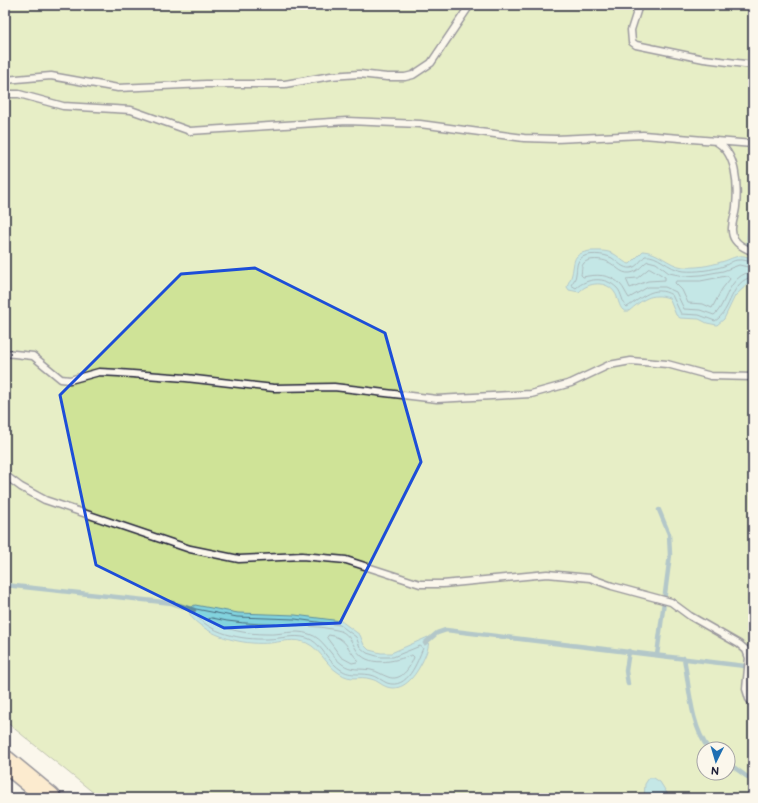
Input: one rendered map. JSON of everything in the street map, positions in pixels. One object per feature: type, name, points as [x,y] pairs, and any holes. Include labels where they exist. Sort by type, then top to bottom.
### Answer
[{"type":"main road","points":[[5,761],[50,798]]},
{"type":"lane","points":[[5,80],[51,76],[118,88],[206,84],[285,84],[331,76],[359,74],[405,77],[413,75],[430,63],[470,5]]},
{"type":"lane","points":[[639,5],[631,30],[632,42],[636,45],[704,59],[753,66]]},
{"type":"lane","points":[[5,94],[19,94],[63,106],[131,110],[190,131],[348,121],[420,124],[524,138],[556,139],[643,135],[753,144]]},
{"type":"lane","points":[[713,140],[720,144],[728,152],[734,169],[736,209],[732,227],[735,240],[753,252]]},
{"type":"lane","points":[[5,353],[33,356],[61,379],[70,380],[99,372],[119,373],[186,378],[274,388],[334,388],[437,399],[531,394],[571,383],[609,366],[631,361],[667,364],[711,376],[753,377]]},
{"type":"lane","points":[[5,475],[21,487],[45,500],[210,554],[239,559],[302,556],[346,560],[366,565],[407,581],[420,584],[443,584],[540,575],[574,575],[590,578],[658,600],[671,602],[690,616],[739,644],[746,650],[749,658],[746,689],[749,699],[753,704]]},
{"type":"highlighted area","points":[[255,268],[385,333],[421,462],[340,623],[224,628],[96,565],[60,395],[181,274]]},
{"type":"green space","points":[[5,5],[753,5],[753,798],[100,798],[5,721]]},
{"type":"water","points":[[753,209],[753,244],[747,244],[748,226]]},
{"type":"water","points":[[590,251],[611,253],[630,264],[643,251],[649,252],[673,264],[683,267],[707,266],[737,256],[745,256],[753,260],[753,279],[735,296],[724,319],[717,325],[707,323],[699,319],[680,318],[676,315],[669,298],[663,296],[647,298],[638,303],[629,311],[626,311],[620,307],[615,293],[607,286],[602,284],[592,284],[579,292],[569,290],[567,287],[572,276],[575,258],[584,252]]},
{"type":"water","points":[[195,605],[238,613],[295,615],[341,621],[360,635],[364,645],[369,650],[381,653],[391,653],[428,637],[429,644],[427,652],[415,675],[403,685],[393,688],[387,687],[375,680],[344,676],[329,665],[317,650],[307,643],[292,640],[270,643],[252,643],[234,640],[216,634],[200,625],[192,618],[189,608]]},
{"type":"water","points":[[649,778],[654,778],[660,782],[670,798],[644,798],[645,784]]},
{"type":"waterway","points":[[657,655],[670,555],[669,534],[659,510]]},
{"type":"waterway","points":[[5,585],[172,603],[194,610]]},
{"type":"waterway","points":[[425,643],[437,633],[446,630],[753,667]]},
{"type":"waterway","points":[[628,684],[626,671],[629,651]]},
{"type":"waterway","points":[[684,658],[694,718],[704,741]]},
{"type":"waterway","points":[[736,769],[753,781]]}]
